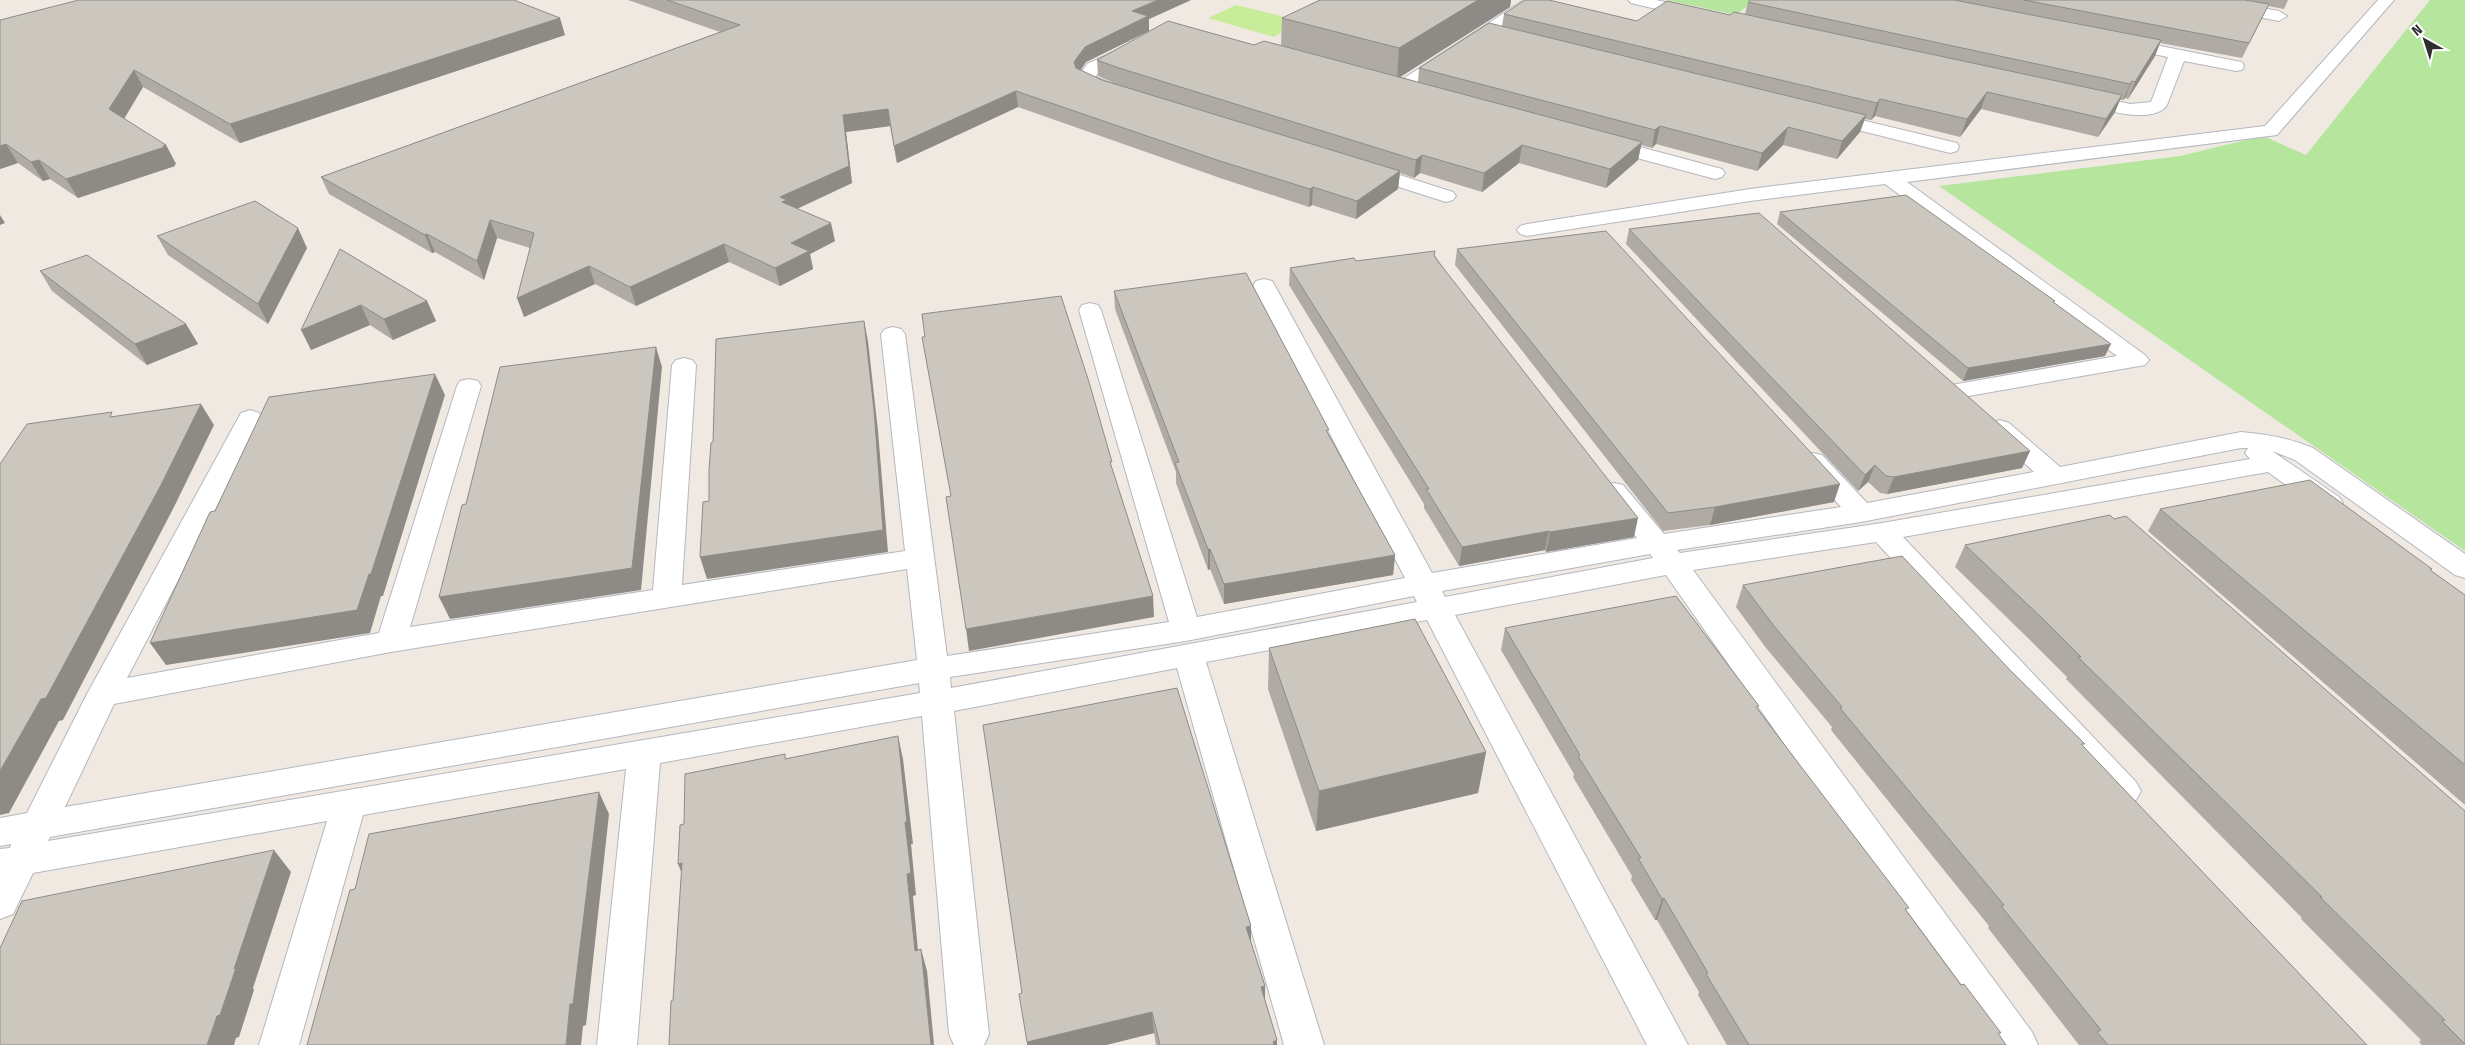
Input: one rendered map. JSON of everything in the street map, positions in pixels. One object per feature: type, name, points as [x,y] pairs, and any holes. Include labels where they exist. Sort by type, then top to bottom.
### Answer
[{"type":"street","points":[[1398,88],[1534,0]]},
{"type":"street","points":[[1636,0],[1714,17]]},
{"type":"street","points":[[2195,0],[2279,16]]},
{"type":"street","points":[[1527,230],[1750,194],[2271,131],[2386,0]]},
{"type":"street","points":[[1484,32],[1510,39]]},
{"type":"street","points":[[2102,39],[2236,66]]},
{"type":"street","points":[[1129,96],[1085,79],[1093,68],[1148,40]]},
{"type":"street","points":[[2064,94],[2132,109],[2150,109],[2158,105],[2178,54]]},
{"type":"street","points":[[1379,83],[1417,93]]},
{"type":"street","points":[[1816,114],[1950,147]]},
{"type":"street","points":[[1590,139],[1715,173]]},
{"type":"street","points":[[1344,163],[1446,196]]},
{"type":"street","points":[[1888,177],[2136,360],[1950,385],[2054,474]]},
{"type":"street","points":[[1264,286],[1668,1045]]},
{"type":"street","points":[[1090,310],[1304,1045]]},
{"type":"street","points":[[893,334],[935,685],[969,1034]]},
{"type":"street","points":[[667,596],[684,365]]},
{"type":"street","points":[[391,641],[469,386]]},
{"type":"street","points":[[0,904],[11,862],[40,825],[103,694],[250,418]]},
{"type":"street","points":[[2241,440],[2421,567]]},
{"type":"street","points":[[1872,523],[2054,474],[2241,440],[2266,441],[2288,446],[2304,454],[2465,568]]},
{"type":"street","points":[[1795,441],[2146,814]]},
{"type":"street","points":[[0,832],[935,685],[1188,643],[1665,554],[1872,523],[2086,495],[2272,463]]},
{"type":"street","points":[[1601,474],[1665,554],[2018,1045]]},
{"type":"street","points":[[2086,495],[2116,521]]},
{"type":"street","points":[[103,694],[391,641],[667,596],[920,558]]},
{"type":"street","points":[[11,862],[644,754],[935,685]]},
{"type":"street","points":[[617,1045],[644,754]]},
{"type":"street","points":[[279,1045],[349,804]]},
{"type":"green space","points":[[1667,0],[1755,0],[1736,15]]},
{"type":"green space","points":[[2430,0],[2465,0],[2465,551],[1939,186],[2180,156],[2263,136],[2306,155]]},
{"type":"green space","points":[[1236,5],[1301,21],[1274,37],[1208,18]]},
{"type":"building","points":[[79,0],[514,0],[560,18],[230,124],[134,70],[109,109],[166,145],[163,146],[165,147],[66,179],[39,160],[31,162],[6,144],[0,146],[0,20]]},
{"type":"building","points":[[667,0],[1158,0],[1132,11],[1148,16],[1085,47],[1074,62],[1076,68],[1102,80],[1400,171],[1357,201],[1313,187],[1310,189],[1220,161],[1016,91],[894,146],[888,109],[843,115],[849,166],[780,197],[787,200],[782,202],[831,223],[791,243],[809,251],[775,268],[724,244],[630,287],[589,266],[517,298],[534,233],[490,220],[477,261],[427,234],[425,235],[321,177],[740,25]]},
{"type":"building","points":[[1320,0],[1478,0],[1399,48],[1282,18]]},
{"type":"building","points":[[1525,0],[1549,0],[1637,21],[1667,1],[1730,15],[1734,12],[2122,95],[2106,119],[1987,92],[1967,119],[1880,99],[1877,103],[1504,14]]},
{"type":"building","points":[[1750,0],[1954,0],[2161,40],[2135,82],[2132,81],[2130,84],[1748,2]]},
{"type":"building","points":[[2024,0],[2245,0],[2269,4],[2249,43]]},
{"type":"building","points":[[1168,21],[1254,45],[1264,41],[1642,142],[1610,169],[1522,145],[1484,173],[1422,155],[1416,160],[1097,60]]},
{"type":"building","points":[[1489,23],[1866,115],[1842,141],[1788,127],[1762,153],[1660,126],[1655,130],[1419,68]]},
{"type":"building","points":[[1906,195],[2055,301],[2053,302],[2111,344],[1968,368],[1780,212]]},
{"type":"building","points":[[255,201],[298,228],[258,304],[157,236]]},
{"type":"building","points":[[1759,213],[2030,451],[1894,477],[1886,476],[1875,465],[1865,475],[1629,229]]},
{"type":"building","points":[[1606,231],[1840,484],[1715,507],[1668,513],[1457,249]]},
{"type":"building","points":[[340,249],[427,301],[384,319],[361,305],[301,330]]},
{"type":"building","points":[[1435,251],[1434,255],[1437,260],[1638,518],[1549,531],[1462,547],[1426,489],[1429,489],[1290,268],[1354,258],[1356,261]]},
{"type":"building","points":[[87,255],[186,324],[135,344],[40,271]]},
{"type":"building","points":[[1246,273],[1329,430],[1326,430],[1395,555],[1224,584],[1210,549],[1208,549],[1175,463],[1179,462],[1114,291]]},
{"type":"building","points":[[1061,296],[1089,382],[1112,462],[1110,462],[1153,596],[966,629],[946,497],[951,496],[922,337],[925,337],[922,314]]},
{"type":"building","points":[[864,321],[874,410],[883,530],[700,557],[703,502],[709,501],[716,339]]},
{"type":"building","points":[[656,347],[632,568],[439,597],[462,505],[466,504],[500,367]]},
{"type":"building","points":[[435,374],[371,574],[369,574],[357,610],[150,643],[210,512],[215,511],[269,397]]},
{"type":"building","points":[[201,404],[161,485],[46,698],[41,699],[0,771],[0,464],[27,424],[112,412],[110,417]]},
{"type":"building","points":[[2310,480],[2465,595],[2465,765],[2160,509]]},
{"type":"building","points":[[2110,515],[2114,519],[2126,516],[2465,811],[2465,1044],[2442,1021],[2445,1020],[2320,897],[2322,897],[2078,657],[2081,657],[2042,618],[1965,545]]},
{"type":"building","points":[[1902,556],[2010,670],[2085,744],[2081,744],[2367,1045],[2108,1045],[2097,1032],[2101,1030],[2001,906],[2004,905],[1840,708],[1842,707],[1774,626],[1743,585]]},
{"type":"building","points":[[1676,596],[1759,706],[1756,707],[1909,908],[1905,909],[1961,985],[1964,984],[2001,1033],[1998,1033],[2006,1045],[1749,1045],[1706,974],[1708,973],[1664,898],[1662,899],[1638,858],[1641,858],[1578,756],[1580,755],[1505,628]]},
{"type":"building","points":[[1415,619],[1486,752],[1319,791],[1269,648]]},
{"type":"building","points":[[1177,688],[1251,926],[1246,927],[1265,986],[1261,987],[1277,1040],[1273,1042],[1274,1045],[1160,1045],[1152,1012],[1027,1042],[1019,994],[1022,993],[983,725]]},
{"type":"building","points":[[898,736],[907,822],[905,822],[911,873],[907,874],[915,951],[921,949],[931,1045],[669,1045],[682,863],[678,864],[680,825],[684,824],[685,774],[785,754],[785,759]]},
{"type":"building","points":[[599,792],[573,1004],[570,1004],[566,1045],[307,1045],[350,890],[355,889],[369,834]]},
{"type":"building","points":[[274,850],[220,1015],[217,1016],[207,1045],[0,1045],[0,948],[22,901]]}]
